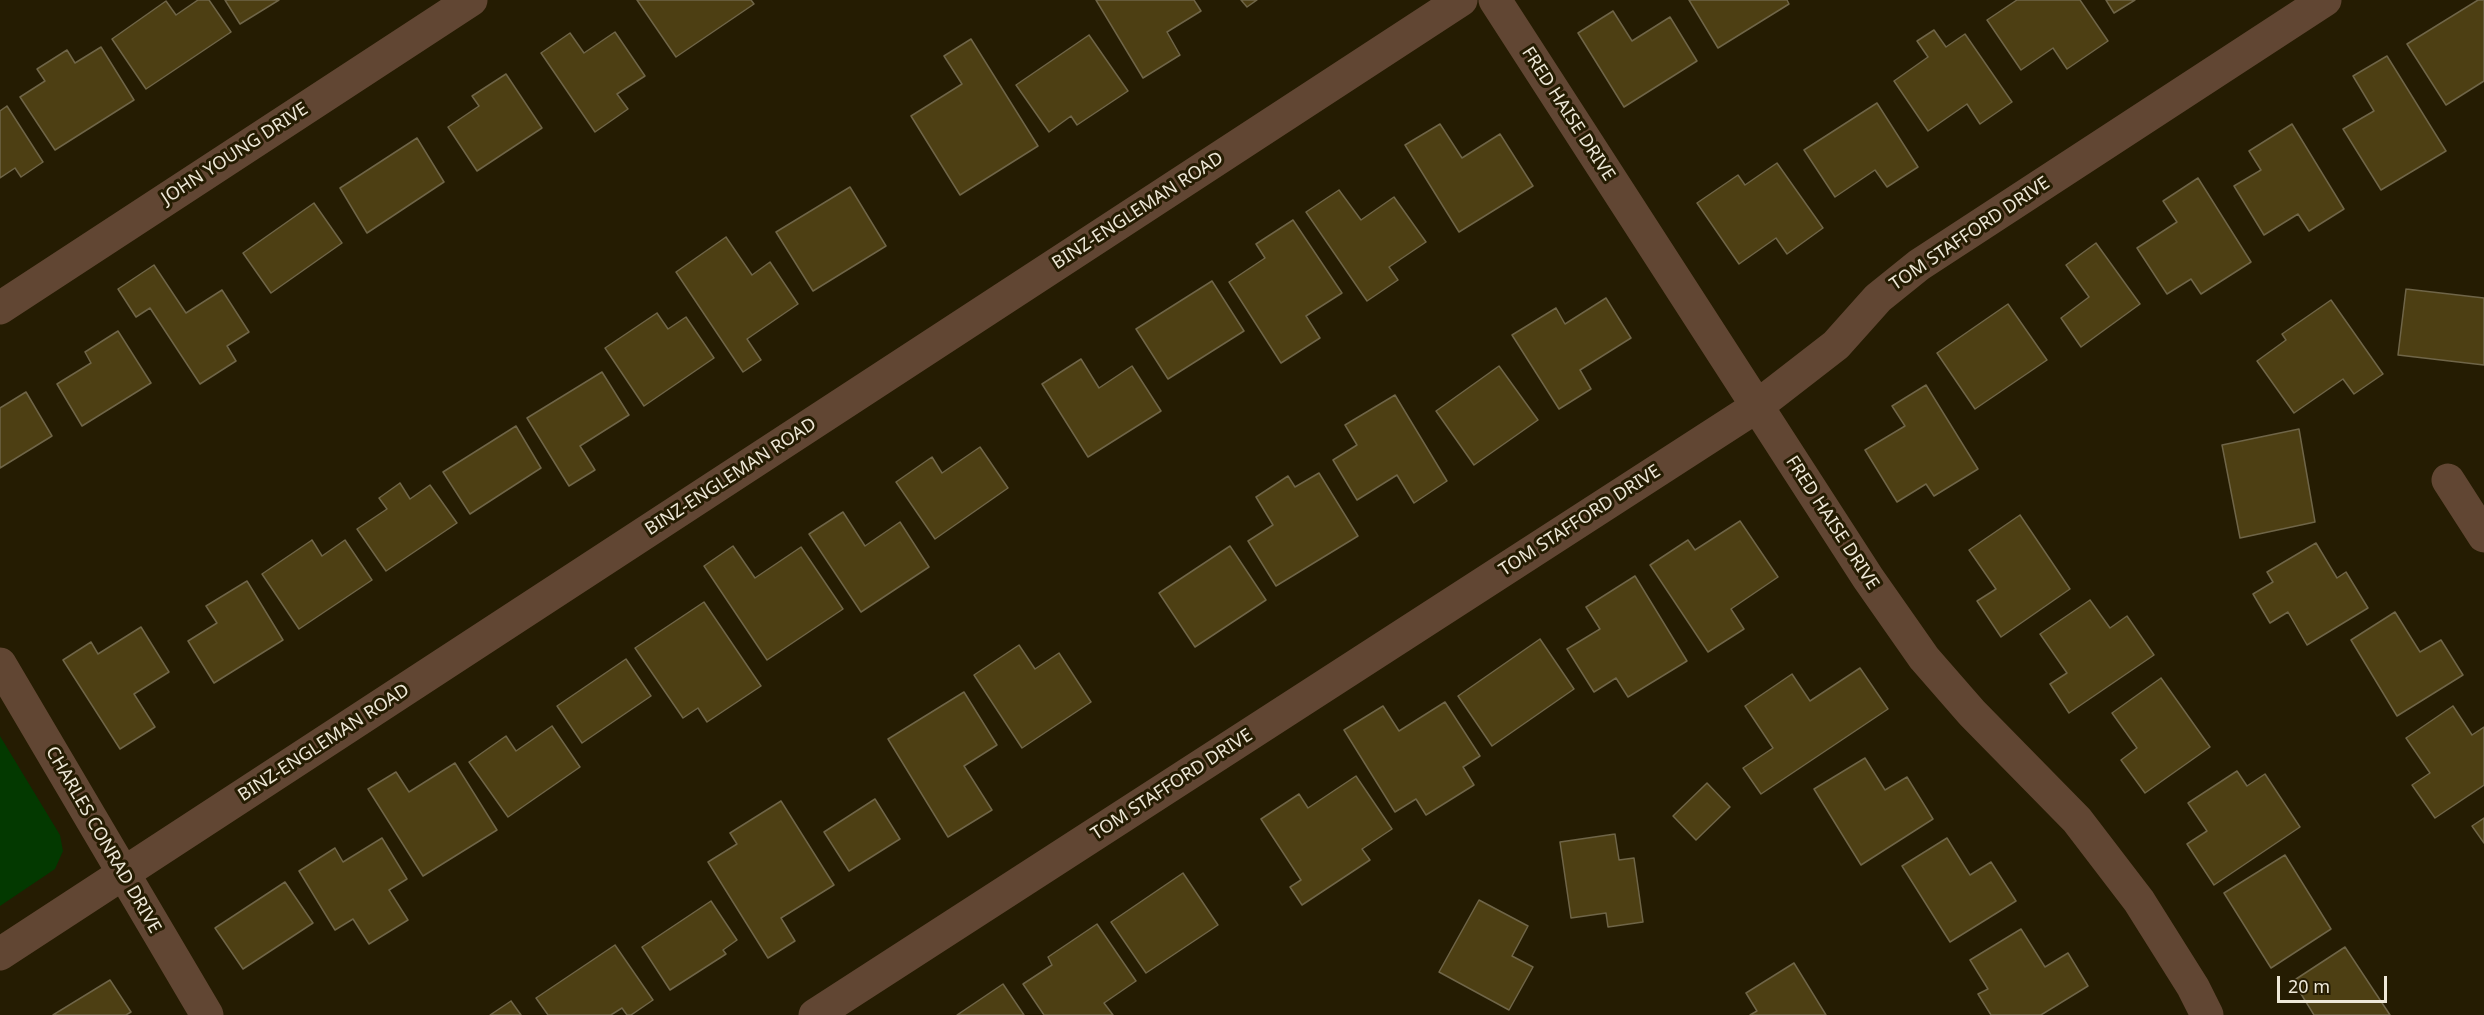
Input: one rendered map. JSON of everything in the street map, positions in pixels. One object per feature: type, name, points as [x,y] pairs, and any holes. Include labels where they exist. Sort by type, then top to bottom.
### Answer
[{"type":"street","name":"JOHN YOUNG DRIVE","points":[[0,308],[471,0]]},
{"type":"street","name":"BINZ-ENGLEMAN ROAD","points":[[0,954],[1461,0]]},
{"type":"street","name":"FRED HAISE DRIVE","points":[[1495,0],[1756,407],[1868,578],[1924,658],[1972,713],[2077,820],[2139,901],[2193,987],[2207,1015]]},
{"type":"street","name":"TOM STAFFORD DRIVE","points":[[815,1015],[1756,407],[1836,345],[1878,298],[1919,265],[2325,0]]},
{"type":"street","points":[[2448,480],[2484,536]]},
{"type":"street","name":"CHARLES CONRAD DRIVE","points":[[0,664],[207,1015]]},
{"type":"green space","points":[[0,736],[60,835],[63,851],[55,869],[0,906]]},
{"type":"building","points":[[198,0],[209,0],[231,32],[146,89],[112,39],[166,1],[176,15]]},
{"type":"building","points":[[225,0],[279,0],[240,24]]},
{"type":"building","points":[[637,0],[751,0],[754,4],[676,57]]},
{"type":"building","points":[[1096,0],[1194,0],[1201,11],[1167,32],[1180,55],[1143,78]]},
{"type":"building","points":[[1241,0],[1257,0],[1247,7]]},
{"type":"building","points":[[1689,0],[1787,0],[1789,4],[1718,48]]},
{"type":"building","points":[[2017,0],[2080,0],[2108,41],[2067,69],[2053,48],[2021,70],[1987,20]]},
{"type":"building","points":[[2106,0],[2135,0],[2114,13]]},
{"type":"building","points":[[2478,0],[2484,0],[2484,81],[2446,105],[2407,44]]},
{"type":"building","points":[[1613,11],[1632,41],[1670,17],[1697,61],[1624,107],[1578,33]]},
{"type":"building","points":[[1934,30],[1946,47],[1965,34],[2012,102],[1980,124],[1967,104],[1928,131],[1894,81],[1928,57],[1917,41]]},
{"type":"building","points":[[615,32],[645,76],[617,94],[628,109],[595,132],[541,53],[570,33],[584,53]]},
{"type":"building","points":[[1089,35],[1128,91],[1077,125],[1071,116],[1049,132],[1016,85]]},
{"type":"building","points":[[971,39],[1038,146],[960,195],[911,116],[962,84],[944,56]]},
{"type":"building","points":[[101,47],[134,100],[55,150],[20,97],[45,81],[37,69],[67,50],[75,63]]},
{"type":"building","points":[[2387,56],[2446,151],[2381,190],[2343,129],[2374,111],[2353,76]]},
{"type":"building","points":[[506,74],[542,128],[477,171],[448,127],[479,106],[472,96]]},
{"type":"building","points":[[1877,103],[1918,167],[1887,187],[1875,170],[1835,197],[1804,150]]},
{"type":"building","points":[[7,106],[43,162],[21,177],[15,168],[0,178],[0,111]]},
{"type":"building","points":[[1440,124],[1462,158],[1500,134],[1533,186],[1459,232],[1405,145]]},
{"type":"building","points":[[2292,124],[2344,209],[2309,231],[2298,214],[2264,235],[2234,186],[2261,170],[2249,151]]},
{"type":"building","points":[[417,138],[444,182],[367,233],[340,188]]},
{"type":"building","points":[[1777,163],[1823,228],[1787,254],[1776,238],[1739,264],[1697,203],[1738,175],[1745,185]]},
{"type":"building","points":[[2198,178],[2251,262],[2201,294],[2191,279],[2167,294],[2137,248],[2177,222],[2163,201]]},
{"type":"building","points":[[850,187],[886,246],[813,291],[776,232]]},
{"type":"building","points":[[1339,190],[1361,220],[1394,197],[1426,242],[1389,267],[1398,280],[1367,301],[1306,212]]},
{"type":"building","points":[[314,203],[342,243],[271,293],[243,253]]},
{"type":"building","points":[[1293,220],[1342,293],[1306,316],[1320,338],[1281,363],[1229,282],[1265,258],[1256,244]]},
{"type":"building","points":[[726,237],[752,275],[770,262],[798,304],[747,339],[761,360],[743,372],[676,272]]},
{"type":"building","points":[[2096,243],[2140,304],[2081,347],[2061,318],[2089,297],[2066,265]]},
{"type":"building","points":[[154,265],[186,313],[222,290],[249,332],[227,346],[236,361],[200,384],[150,308],[136,317],[118,289]]},
{"type":"building","points":[[1212,281],[1244,331],[1168,379],[1136,329]]},
{"type":"building","points":[[2406,289],[2484,298],[2484,365],[2398,355]]},
{"type":"building","points":[[1606,298],[1631,338],[1580,370],[1591,389],[1559,409],[1512,335],[1556,308],[1565,324]]},
{"type":"building","points":[[2331,300],[2383,374],[2354,394],[2343,379],[2294,413],[2257,361],[2286,340],[2282,334]]},
{"type":"building","points":[[2008,304],[2047,360],[1975,409],[1937,353]]},
{"type":"building","points":[[657,313],[668,329],[686,317],[714,358],[644,406],[605,348]]},
{"type":"building","points":[[118,331],[151,383],[82,426],[57,384],[91,363],[85,352]]},
{"type":"building","points":[[1081,359],[1099,388],[1132,366],[1161,411],[1088,457],[1042,384]]},
{"type":"building","points":[[1499,366],[1538,420],[1474,465],[1436,411]]},
{"type":"building","points":[[602,372],[629,415],[580,446],[595,470],[569,486],[527,418]]},
{"type":"building","points":[[1926,385],[1978,469],[1934,496],[1926,484],[1897,502],[1865,450],[1905,426],[1892,406]]},
{"type":"building","points":[[26,392],[52,436],[0,468],[0,408]]},
{"type":"building","points":[[1395,395],[1447,481],[1414,503],[1397,475],[1357,500],[1333,460],[1357,445],[1345,425]]},
{"type":"building","points":[[516,426],[541,468],[470,514],[443,472]]},
{"type":"building","points":[[2299,429],[2315,522],[2240,538],[2222,445]]},
{"type":"building","points":[[980,447],[1008,488],[935,539],[896,482],[932,457],[942,473]]},
{"type":"building","points":[[1319,473],[1358,536],[1276,586],[1248,541],[1273,525],[1256,497],[1288,476],[1295,487]]},
{"type":"building","points":[[400,483],[410,499],[430,485],[457,523],[386,571],[357,529],[387,509],[379,498]]},
{"type":"building","points":[[843,512],[865,546],[900,522],[929,567],[861,612],[809,534]]},
{"type":"building","points":[[2020,515],[2070,589],[2001,637],[1977,601],[1996,589],[1969,550]]},
{"type":"building","points":[[1740,521],[1778,577],[1731,609],[1744,629],[1708,652],[1650,565],[1688,540],[1695,550]]},
{"type":"building","points":[[312,540],[322,556],[345,540],[372,580],[299,629],[262,574]]},
{"type":"building","points":[[2316,543],[2337,578],[2346,572],[2368,608],[2307,645],[2288,612],[2270,623],[2253,594],[2273,582],[2267,572]]},
{"type":"building","points":[[733,546],[755,578],[801,547],[843,609],[767,660],[704,566]]},
{"type":"building","points":[[1230,546],[1266,600],[1195,647],[1159,593]]},
{"type":"building","points":[[1635,576],[1687,661],[1628,697],[1616,678],[1594,692],[1567,649],[1600,629],[1586,607]]},
{"type":"building","points":[[247,581],[283,640],[214,683],[188,641],[217,623],[206,606]]},
{"type":"building","points":[[2090,600],[2110,628],[2127,616],[2154,655],[2069,713],[2050,684],[2067,673],[2040,634]]},
{"type":"building","points":[[704,602],[761,686],[707,722],[698,708],[683,718],[635,648]]},
{"type":"building","points":[[2395,612],[2420,652],[2441,640],[2463,675],[2397,716],[2351,640]]},
{"type":"building","points":[[141,627],[169,672],[134,694],[155,727],[120,749],[63,660],[91,642],[98,654]]},
{"type":"building","points":[[1540,639],[1574,689],[1492,746],[1458,696]]},
{"type":"building","points":[[1019,645],[1035,669],[1059,653],[1091,702],[1022,748],[974,675]]},
{"type":"building","points":[[626,659],[651,696],[582,743],[557,706]]},
{"type":"building","points":[[1860,668],[1888,709],[1761,794],[1743,768],[1773,748],[1745,706],[1792,674],[1810,701]]},
{"type":"building","points":[[2161,678],[2210,747],[2145,793],[2121,760],[2137,748],[2112,713]]},
{"type":"building","points":[[964,692],[997,745],[964,766],[992,810],[948,837],[888,739]]},
{"type":"building","points":[[1445,702],[1480,756],[1463,767],[1474,785],[1426,815],[1416,799],[1395,812],[1344,730],[1383,706],[1399,731]]},
{"type":"building","points":[[2453,706],[2472,735],[2484,727],[2484,785],[2435,818],[2412,785],[2430,773],[2406,738]]},
{"type":"building","points":[[552,726],[580,767],[508,817],[469,762],[506,736],[516,751]]},
{"type":"building","points":[[1865,758],[1885,790],[1907,777],[1933,819],[1861,865],[1814,789]]},
{"type":"building","points":[[455,763],[497,830],[423,876],[368,789],[396,772],[409,792]]},
{"type":"building","points":[[2237,771],[2247,786],[2265,774],[2300,827],[2214,885],[2187,844],[2207,831],[2188,803]]},
{"type":"building","points":[[1356,776],[1392,829],[1362,849],[1370,860],[1302,905],[1290,887],[1301,880],[1261,819],[1299,794],[1308,808]]},
{"type":"building","points":[[1707,783],[1730,807],[1696,840],[1673,816]]},
{"type":"building","points":[[875,799],[900,839],[849,871],[824,832]]},
{"type":"building","points":[[781,801],[834,885],[781,918],[795,941],[768,958],[708,862],[737,844],[730,833]]},
{"type":"building","points":[[2484,818],[2484,843],[2472,826]]},
{"type":"building","points":[[1615,834],[1619,860],[1634,858],[1643,922],[1608,927],[1606,913],[1571,918],[1560,842]]},
{"type":"building","points":[[382,838],[407,879],[389,890],[408,920],[369,944],[353,919],[335,930],[299,871],[335,848],[343,862]]},
{"type":"building","points":[[1947,838],[1970,875],[1991,862],[2016,901],[1950,942],[1902,866]]},
{"type":"building","points":[[2285,855],[2331,929],[2271,968],[2224,893]]},
{"type":"building","points":[[1183,873],[1218,925],[1146,973],[1111,922]]},
{"type":"building","points":[[285,882],[313,923],[243,969],[215,928]]},
{"type":"building","points":[[1479,900],[1528,926],[1512,956],[1533,967],[1509,1010],[1439,972]]},
{"type":"building","points":[[711,901],[737,940],[723,950],[726,954],[670,990],[642,947]]},
{"type":"building","points":[[1097,924],[1136,981],[1104,1003],[1113,1015],[1044,1015],[1023,984],[1052,965],[1048,957]]},
{"type":"building","points":[[2021,929],[2045,967],[2068,953],[2088,986],[2041,1015],[1991,1015],[1978,994],[1988,989],[1970,960]]},
{"type":"building","points":[[615,945],[653,1000],[631,1015],[627,1015],[622,1008],[611,1015],[548,1015],[536,998]]},
{"type":"building","points":[[2345,947],[2390,1015],[2314,1015],[2293,981]]},
{"type":"building","points":[[1794,963],[1826,1015],[1750,1015],[1757,1011],[1746,993]]},
{"type":"building","points":[[110,980],[131,1012],[126,1015],[53,1015]]},
{"type":"building","points":[[1003,984],[1024,1015],[957,1015]]},
{"type":"building","points":[[511,1001],[521,1015],[490,1015]]}]
